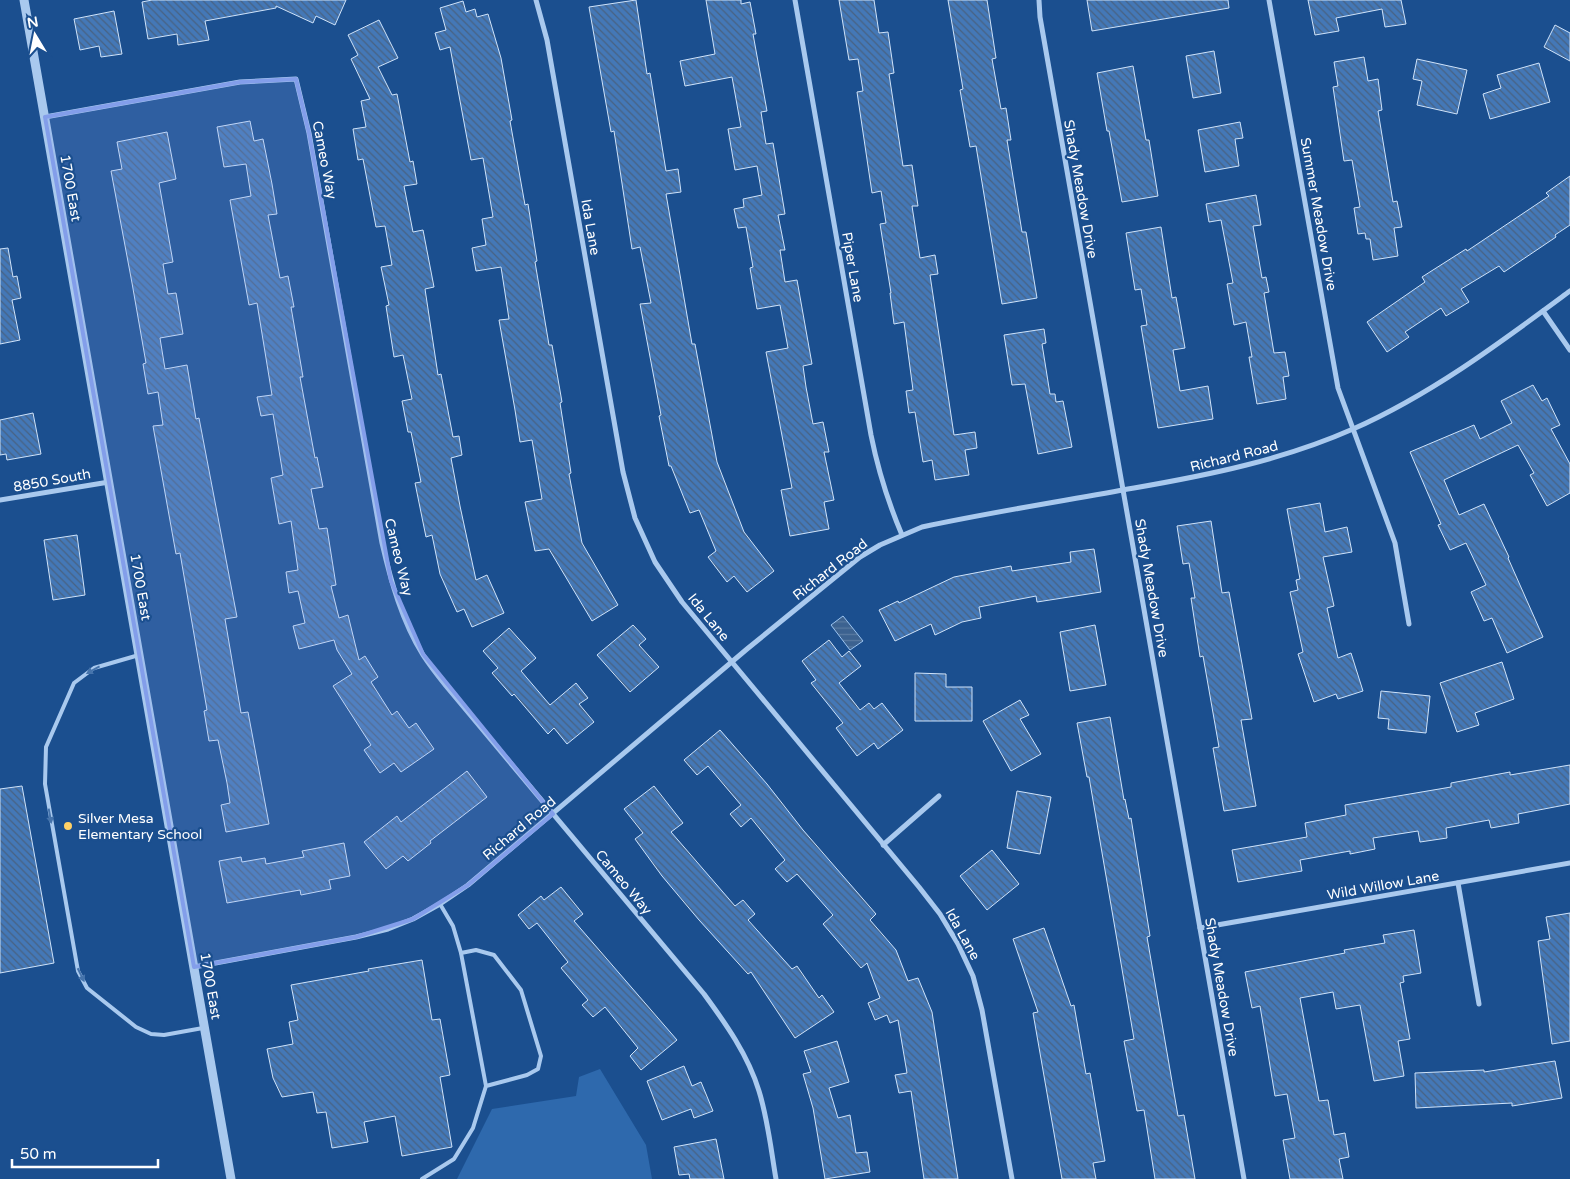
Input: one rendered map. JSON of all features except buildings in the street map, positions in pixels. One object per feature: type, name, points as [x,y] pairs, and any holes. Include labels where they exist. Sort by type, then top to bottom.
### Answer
[{"type":"street","name":"1700 East","points":[[24,0],[231,1179]]},
{"type":"street","name":"Ida Lane","points":[[536,0],[547,40],[623,472],[635,518],[660,570],[682,602],[940,914],[958,944],[972,976],[982,1010],[1012,1179]]},
{"type":"street","name":"Piper Lane","points":[[795,0],[871,436],[879,472],[902,535]]},
{"type":"street","name":"Shady Meadow Drive","points":[[1039,0],[1040,17],[1244,1179]]},
{"type":"street","name":"Summer Meadow Drive","points":[[1269,0],[1338,388],[1395,543],[1409,624]]},
{"type":"street","name":"Cameo Way","points":[[45,116],[240,82],[296,79],[309,133],[382,543],[391,582],[404,618],[422,654],[446,686],[704,994],[726,1023],[744,1056],[759,1091],[776,1179]]},
{"type":"street","name":"Richard Road","points":[[194,967],[356,937],[388,929],[413,919],[440,904],[468,885],[732,662],[860,557],[880,545],[922,527],[950,521],[1214,474],[1284,455],[1352,430],[1403,405],[1452,376],[1570,291]]},
{"type":"street","points":[[1543,311],[1570,350]]},
{"type":"street","name":"8850 South","points":[[0,500],[109,482]]},
{"type":"street","points":[[883,845],[939,796]]},
{"type":"street","name":"Wild Willow Lane","points":[[1200,928],[1570,863]]},
{"type":"street","points":[[1458,883],[1479,1004]]},
{"type":"lane","points":[[139,655],[94,668],[74,683],[46,748],[44,784],[78,971],[87,988],[136,1027],[152,1034],[164,1035],[204,1027]]},
{"type":"lane","points":[[415,1179],[421,1178],[454,1159],[473,1128],[486,1086],[461,953],[453,926],[440,904]]},
{"type":"lane","points":[[461,953],[476,950],[494,955],[521,990],[541,1056],[538,1069],[527,1075],[486,1086]]},
{"type":"highlighted area","points":[[296,79],[309,133],[391,581],[423,654],[553,814],[468,885],[413,919],[356,937],[194,967],[45,117],[240,82]]},
{"type":"shaded area","points":[[843,616],[863,641],[850,650],[831,625]]},
{"type":"shaded area","points":[[600,1069],[646,1145],[652,1179],[457,1179],[492,1109],[576,1096],[579,1077]]},
{"type":"place","name":"Silver Mesa Elementary School","points":[[68,826]]}]
